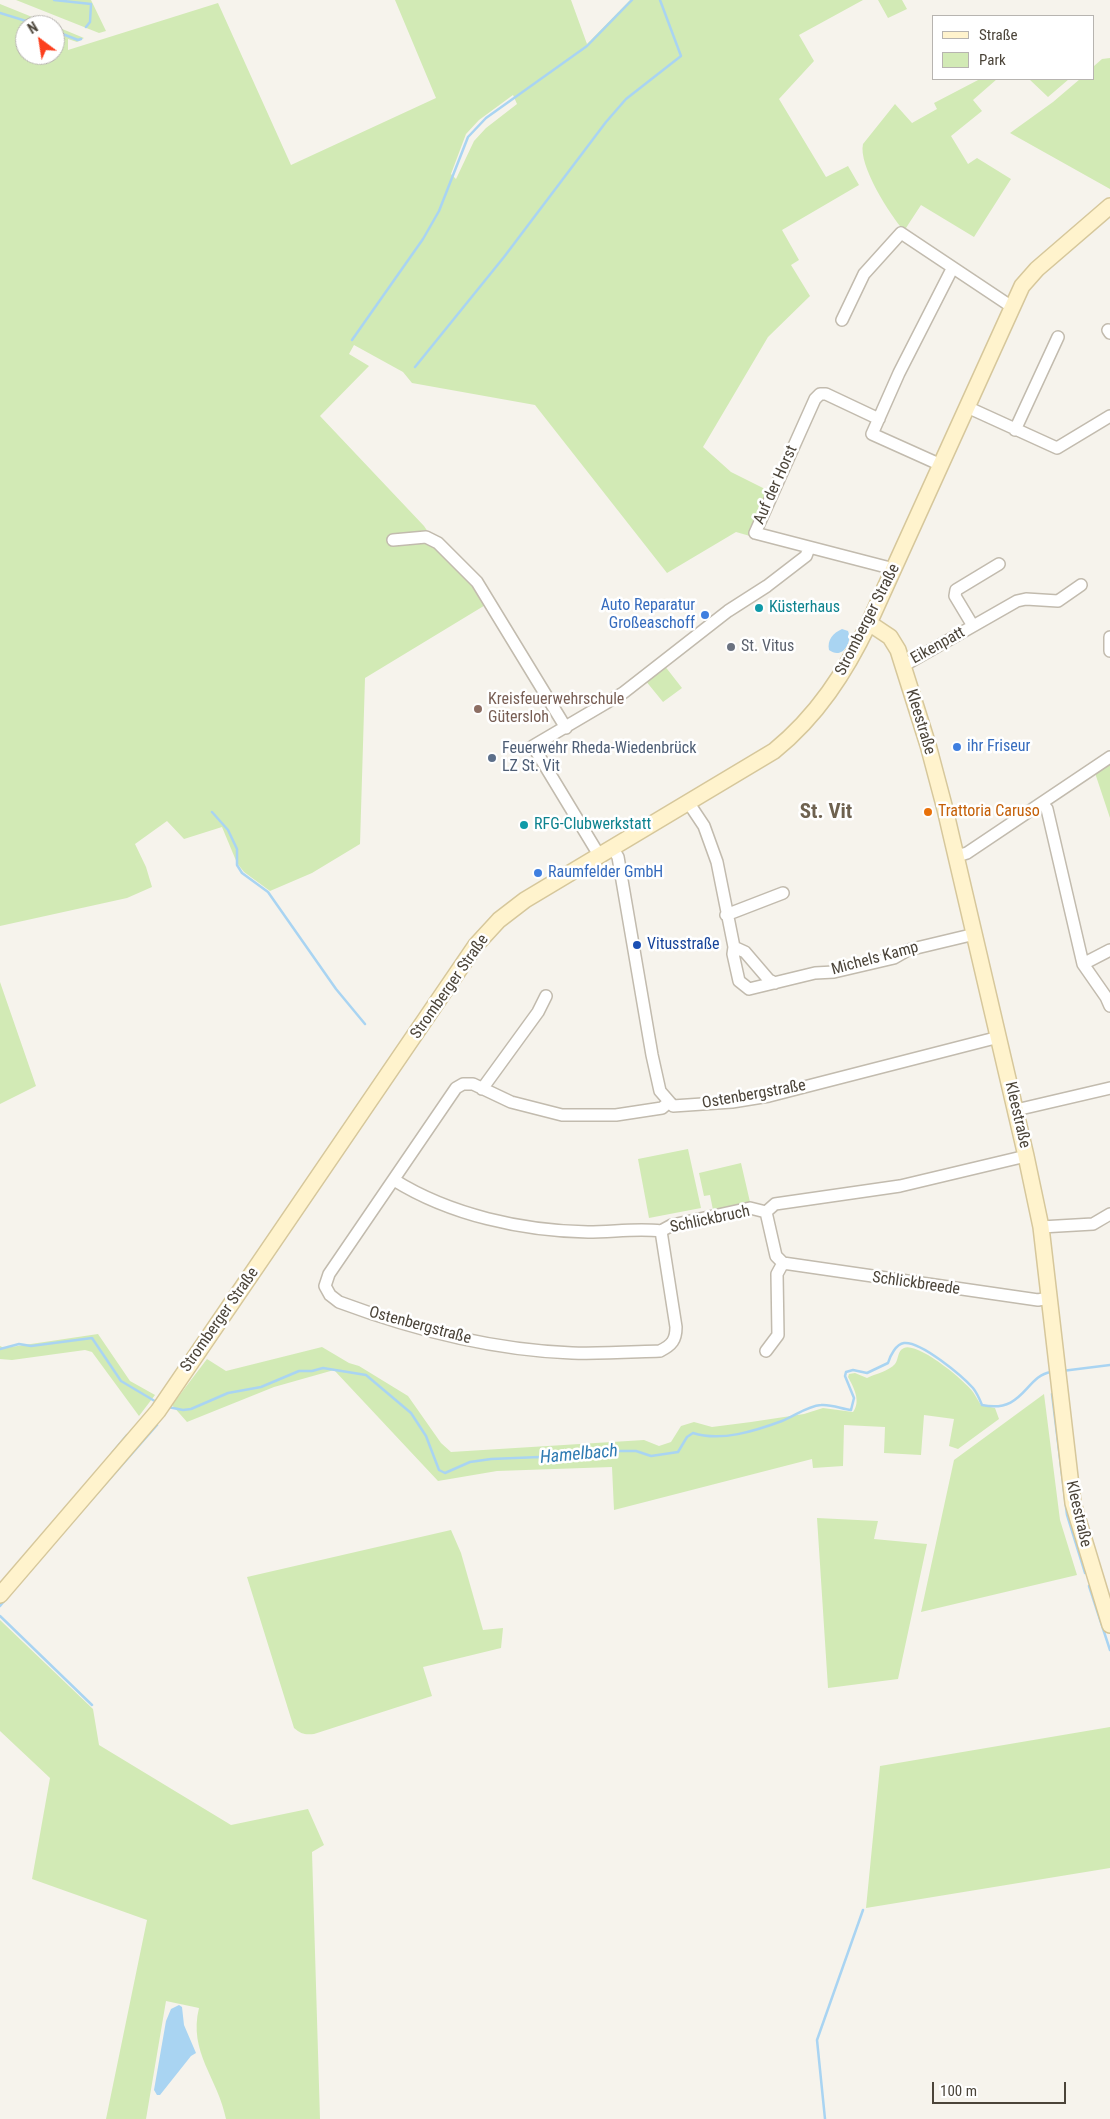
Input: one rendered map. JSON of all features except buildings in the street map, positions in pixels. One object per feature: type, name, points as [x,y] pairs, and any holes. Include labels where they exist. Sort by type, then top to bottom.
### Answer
[{"type":"main road","name":"Stromberger Straße","points":[[0,1594],[158,1411],[476,945],[499,920],[525,900],[774,751],[801,728],[844,672],[869,623],[1022,286],[1037,270],[1110,206]]},
{"type":"main road","name":"Kleestraße","points":[[869,623],[890,637],[898,650],[928,745],[957,856],[1041,1227],[1075,1512],[1110,1625]]},
{"type":"street","points":[[842,320],[864,274],[901,233],[952,269],[1012,307]]},
{"type":"street","points":[[941,465],[872,434],[908,356],[952,269]]},
{"type":"street","points":[[1015,430],[1058,337]]},
{"type":"street","name":"Auf der Horst","points":[[879,419],[826,394],[820,394],[815,399],[755,534],[894,569]]},
{"type":"street","points":[[967,407],[1057,448],[1110,416]]},
{"type":"street","points":[[393,540],[426,537],[438,543],[477,582],[566,728]]},
{"type":"street","points":[[668,1103],[660,1091],[652,1055],[618,857],[606,851],[533,746],[624,693],[741,602],[767,586],[806,556],[809,548]]},
{"type":"street","name":"Eikenpatt","points":[[973,626],[955,596],[956,590],[999,564]]},
{"type":"street","name":"Eikenpatt","points":[[903,666],[1017,601],[1026,599],[1058,601],[1081,585]]},
{"type":"street","points":[[1110,637],[1110,651]]},
{"type":"street","points":[[957,856],[967,853],[1110,757]]},
{"type":"street","name":"Michels Kamp","points":[[688,802],[704,826],[717,862],[734,947],[733,954],[738,981],[749,989],[815,973],[834,972],[894,958],[908,950],[975,934]]},
{"type":"street","points":[[1042,802],[1047,810],[1083,964],[1106,997],[1110,1006]]},
{"type":"street","points":[[726,914],[783,893]]},
{"type":"street","points":[[734,947],[745,952],[769,980],[774,983]]},
{"type":"street","points":[[1083,964],[1110,950]]},
{"type":"street","points":[[482,1089],[538,1012],[546,996]]},
{"type":"street","name":"Ostenbergstraße","points":[[661,1231],[676,1337],[669,1346],[660,1351],[572,1353],[506,1347],[442,1335],[339,1302],[326,1290],[325,1286],[329,1274],[456,1088],[463,1084],[473,1084],[511,1102],[562,1115],[616,1115],[662,1108],[668,1103],[673,1106],[682,1107],[769,1096],[999,1037]]},
{"type":"street","points":[[1016,1110],[1110,1088]]},
{"type":"street","name":"Schlickbruch","points":[[394,1180],[414,1192],[442,1204],[520,1226],[588,1232],[661,1231],[672,1225],[750,1208],[766,1212],[775,1204],[906,1185],[1026,1156]]},
{"type":"street","points":[[766,1212],[776,1256],[783,1263],[777,1274],[778,1335],[766,1351]]},
{"type":"street","points":[[1041,1227],[1093,1224],[1110,1214]]},
{"type":"street","name":"Schlickbreede","points":[[783,1263],[1011,1297],[1038,1300],[1049,1298]]},
{"type":"green space","points":[[16,0],[91,0],[106,31],[99,33],[65,19],[65,15],[54,15]]},
{"type":"green space","points":[[395,0],[571,0],[587,44],[630,0],[863,0],[799,35],[814,61],[779,99],[826,177],[848,166],[859,185],[782,230],[799,260],[791,265],[810,296],[768,337],[703,447],[731,472],[769,491],[750,536],[736,532],[667,573],[535,405],[412,383],[403,372],[354,345],[349,354],[369,366],[320,416],[424,526],[487,604],[365,678],[360,844],[312,873],[270,891],[244,872],[237,863],[222,827],[184,839],[167,821],[135,844],[146,867],[152,887],[127,898],[0,926],[0,4],[27,15],[15,15],[15,65],[65,65],[65,30],[84,38],[77,42],[68,39],[68,50],[218,3],[291,165],[436,98]],"holes":[[[513,95],[517,104],[486,128],[474,141],[456,179],[451,174],[466,134],[479,120]]]},
{"type":"green space","points":[[878,0],[902,0],[907,9],[888,18]]},
{"type":"green space","points":[[1110,58],[1110,189],[1010,133],[1053,102],[1079,80],[1095,80],[1095,65],[1102,59]]},
{"type":"green space","points":[[978,80],[996,80],[973,100],[982,111],[951,136],[968,164],[977,158],[1011,179],[974,237],[921,205],[904,231],[876,189],[865,164],[863,144],[895,104],[912,123],[937,109],[934,103]]},
{"type":"green space","points":[[1030,80],[1068,80],[1048,97]]},
{"type":"green space","points":[[664,665],[682,688],[663,702],[645,680]]},
{"type":"green space","points":[[1110,763],[1110,818],[1095,773]]},
{"type":"green space","points":[[0,982],[36,1086],[0,1104]]},
{"type":"green space","points":[[688,1149],[701,1208],[649,1218],[638,1159]]},
{"type":"green space","points":[[741,1163],[750,1202],[713,1210],[710,1195],[704,1196],[699,1173]]},
{"type":"green space","points":[[98,1334],[130,1381],[155,1395],[139,1416],[92,1352],[85,1350],[12,1360],[0,1359],[0,1346],[4,1348]]},
{"type":"green space","points":[[322,1347],[349,1363],[359,1366],[408,1396],[441,1443],[451,1452],[644,1440],[659,1446],[671,1442],[681,1426],[694,1422],[712,1427],[804,1414],[823,1408],[853,1412],[857,1399],[848,1377],[849,1374],[855,1373],[867,1378],[886,1370],[895,1364],[900,1351],[904,1348],[911,1348],[930,1356],[951,1371],[968,1386],[981,1405],[995,1408],[999,1419],[958,1449],[949,1446],[954,1419],[924,1415],[921,1455],[884,1453],[885,1427],[844,1425],[843,1466],[813,1468],[812,1459],[614,1510],[612,1467],[497,1471],[438,1481],[334,1370],[274,1387],[187,1422],[172,1405],[207,1359],[226,1371]]},
{"type":"green space","points":[[1044,1394],[1060,1520],[1077,1575],[921,1612],[954,1460]]},
{"type":"green space","points":[[817,1518],[878,1521],[874,1539],[927,1544],[898,1679],[828,1688]]},
{"type":"green space","points":[[451,1530],[461,1553],[483,1630],[503,1628],[501,1648],[423,1667],[432,1696],[314,1734],[303,1734],[296,1730],[247,1577]]},
{"type":"green space","points":[[0,1620],[93,1709],[99,1745],[231,1825],[308,1809],[324,1845],[312,1852],[320,2119],[226,2119],[217,2091],[205,2065],[197,2038],[199,2008],[166,2001],[146,2119],[106,2119],[147,1920],[32,1879],[50,1778],[0,1731]]},
{"type":"green space","points":[[1110,1727],[1110,1868],[866,1908],[880,1766]]},
{"type":"water","points":[[842,629],[848,631],[848,645],[842,652],[834,653],[829,650],[830,640],[833,635]]},
{"type":"water","points":[[179,2005],[182,2007],[184,2025],[196,2053],[191,2056],[160,2095],[157,2095],[154,2090],[166,2021],[171,2009]]},
{"type":"waterway","points":[[54,0],[91,4],[90,22],[86,27]]},
{"type":"waterway","points":[[352,340],[423,239],[439,211],[468,137],[486,118],[587,46],[632,0]]},
{"type":"waterway","points":[[415,367],[504,257],[606,122],[626,99],[681,56],[660,0]]},
{"type":"waterway","points":[[0,13],[15,18]]},
{"type":"waterway","points":[[65,35],[78,40],[81,39]]},
{"type":"waterway","points":[[212,812],[228,830],[237,849],[237,865],[242,873],[268,892],[336,989],[365,1024]]},
{"type":"waterway","name":"Hamelbach","points":[[0,1349],[19,1344],[31,1346],[92,1338],[121,1381],[158,1403]]},
{"type":"waterway","name":"Hamelbach","points":[[168,1407],[183,1410],[191,1409],[228,1393],[261,1387],[299,1371],[312,1371],[323,1368],[366,1375],[411,1413],[426,1436],[439,1470],[445,1473],[470,1462],[491,1459],[540,1457],[568,1459],[614,1451],[636,1451],[651,1456],[678,1452],[687,1437],[693,1433],[726,1436],[749,1432],[787,1419],[811,1407],[821,1405],[851,1410],[854,1398],[845,1376],[846,1372],[853,1370],[867,1373],[888,1363],[896,1348],[904,1343],[911,1344],[930,1353],[951,1368],[973,1388],[982,1405],[996,1406],[1007,1404],[1015,1400],[1035,1380],[1051,1372]]},
{"type":"waterway","name":"Hamelbach","points":[[1062,1371],[1110,1365]]},
{"type":"waterway","points":[[1052,1394],[1067,1515],[1085,1573]]},
{"type":"waterway","points":[[72,1522],[157,1425]]},
{"type":"waterway","points":[[112,1453],[127,1435]]},
{"type":"waterway","points":[[1089,1586],[1110,1650]]},
{"type":"waterway","points":[[0,1606],[5,1600]]},
{"type":"waterway","points":[[0,1616],[92,1705]]},
{"type":"waterway","points":[[825,2119],[817,2040],[863,1910]]},
{"type":"place","name":"Küsterhaus","points":[[759,608]]},
{"type":"place","name":"Auto Reparatur Großeaschoff","points":[[705,615]]},
{"type":"place","name":"St. Vitus","points":[[731,647]]},
{"type":"place","name":"Kreisfeuerwehrschule Gütersloh","points":[[478,709]]},
{"type":"place","name":"ihr Friseur","points":[[957,747]]},
{"type":"place","name":"Feuerwehr Rheda-Wiedenbrück LZ St. Vit","points":[[492,758]]},
{"type":"place","name":"Trattoria Caruso","points":[[928,812]]},
{"type":"place","name":"RFG-Clubwerkstatt","points":[[524,825]]},
{"type":"place","name":"Raumfelder GmbH","points":[[538,873]]},
{"type":"place","name":"Vitusstraße","points":[[637,945]]},
{"type":"district","name":"St. Vit","points":[[826,813]]}]
